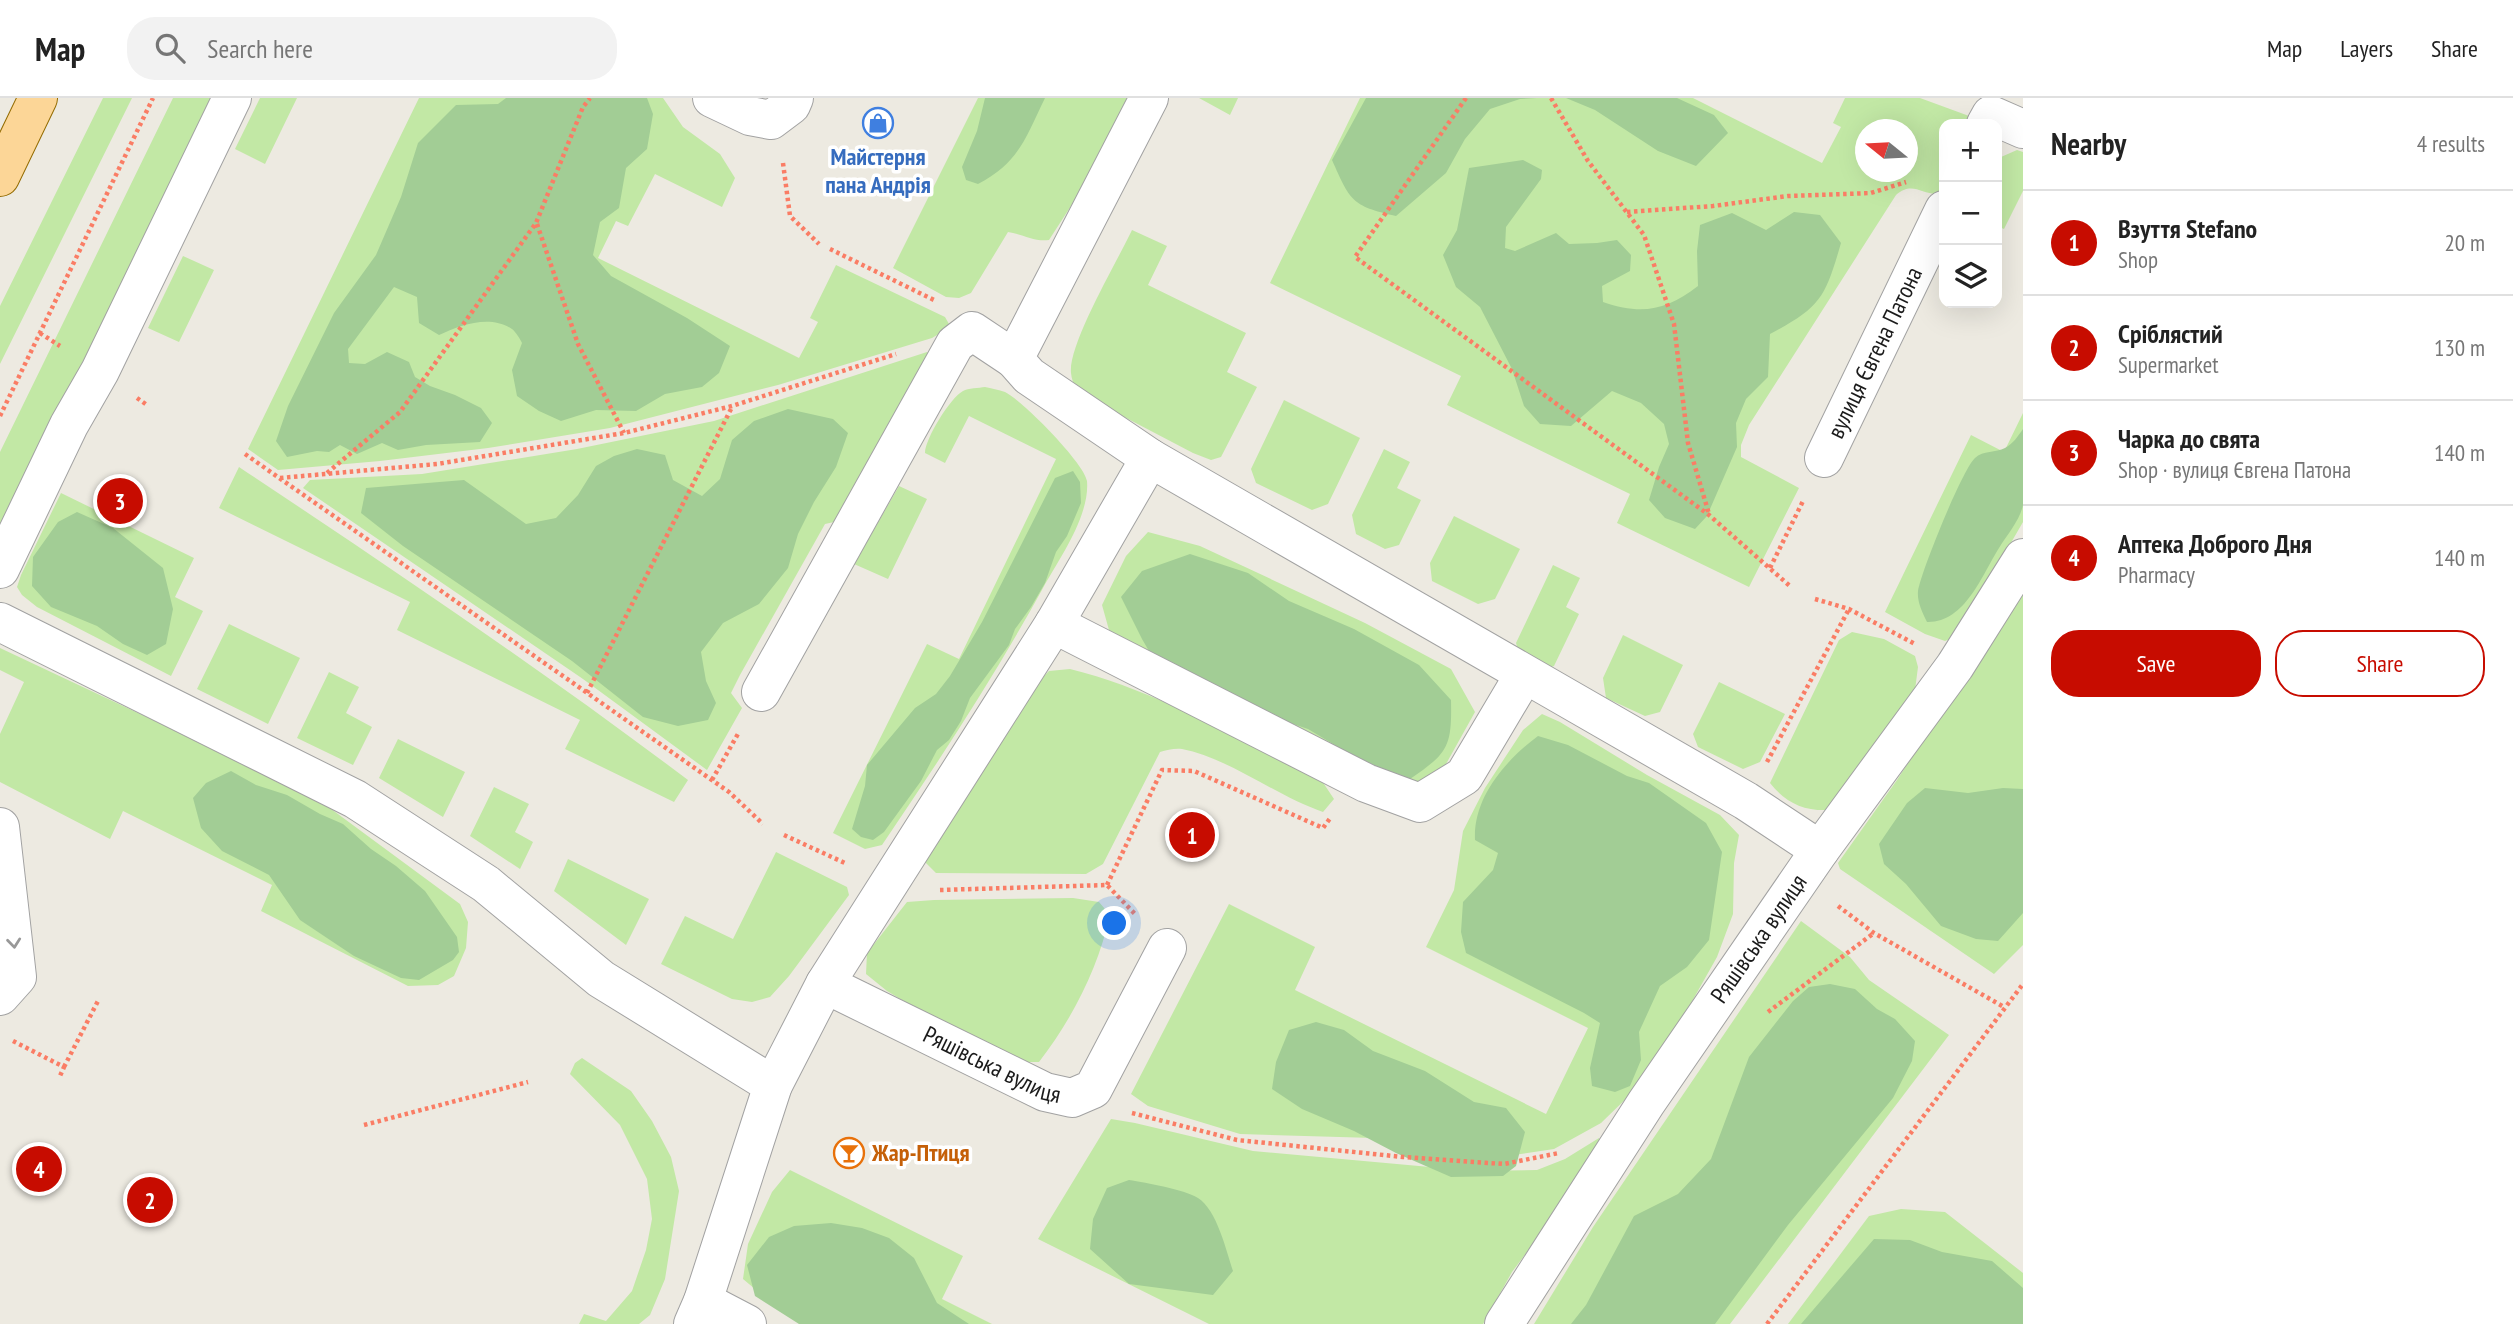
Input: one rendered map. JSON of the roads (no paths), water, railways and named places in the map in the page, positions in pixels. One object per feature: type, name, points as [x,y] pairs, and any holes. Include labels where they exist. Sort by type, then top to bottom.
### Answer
[{"type":"main road","points":[[0,177],[38,98]]},
{"type":"lane","points":[[0,569],[232,98]]},
{"type":"lane","points":[[712,98],[750,116],[783,109]]},
{"type":"lane","points":[[1014,359],[1149,98]]},
{"type":"lane","points":[[2002,119],[2023,129]]},
{"type":"lane","name":"вулиця Євгена Патона","points":[[1824,458],[1939,221]]},
{"type":"lane","points":[[761,691],[964,337],[1014,359],[1029,376],[1150,458],[1746,802],[1811,864]]},
{"type":"lane","points":[[747,1324],[698,1313],[773,1086],[825,984],[1054,624],[1150,458]]},
{"type":"lane","name":"Ряшівська вулиця","points":[[1504,1324],[1646,1103],[1811,864],[1955,666],[2023,558]]},
{"type":"lane","points":[[0,622],[355,799],[486,884],[601,979],[773,1086]]},
{"type":"lane","points":[[1054,624],[1366,783],[1420,803],[1464,776],[1524,675]]},
{"type":"lane","points":[[0,827],[17,977],[0,996]]},
{"type":"lane","name":"Ряшівська вулиця","points":[[825,984],[1045,1092],[1072,1098],[1093,1089],[1167,948]]},
{"type":"place","name":"Майстерня пана Андрія","points":[[878,123]]},
{"type":"place","name":"Чарка до свята","points":[[120,501]]},
{"type":"place","name":"Взуття Stefano","points":[[1192,835]]},
{"type":"place","name":"Жар-Птиця","points":[[849,1153]]},
{"type":"place","name":"Аптека Доброго Дня","points":[[39,1169]]},
{"type":"place","name":"Сріблястий","points":[[150,1200]]}]
